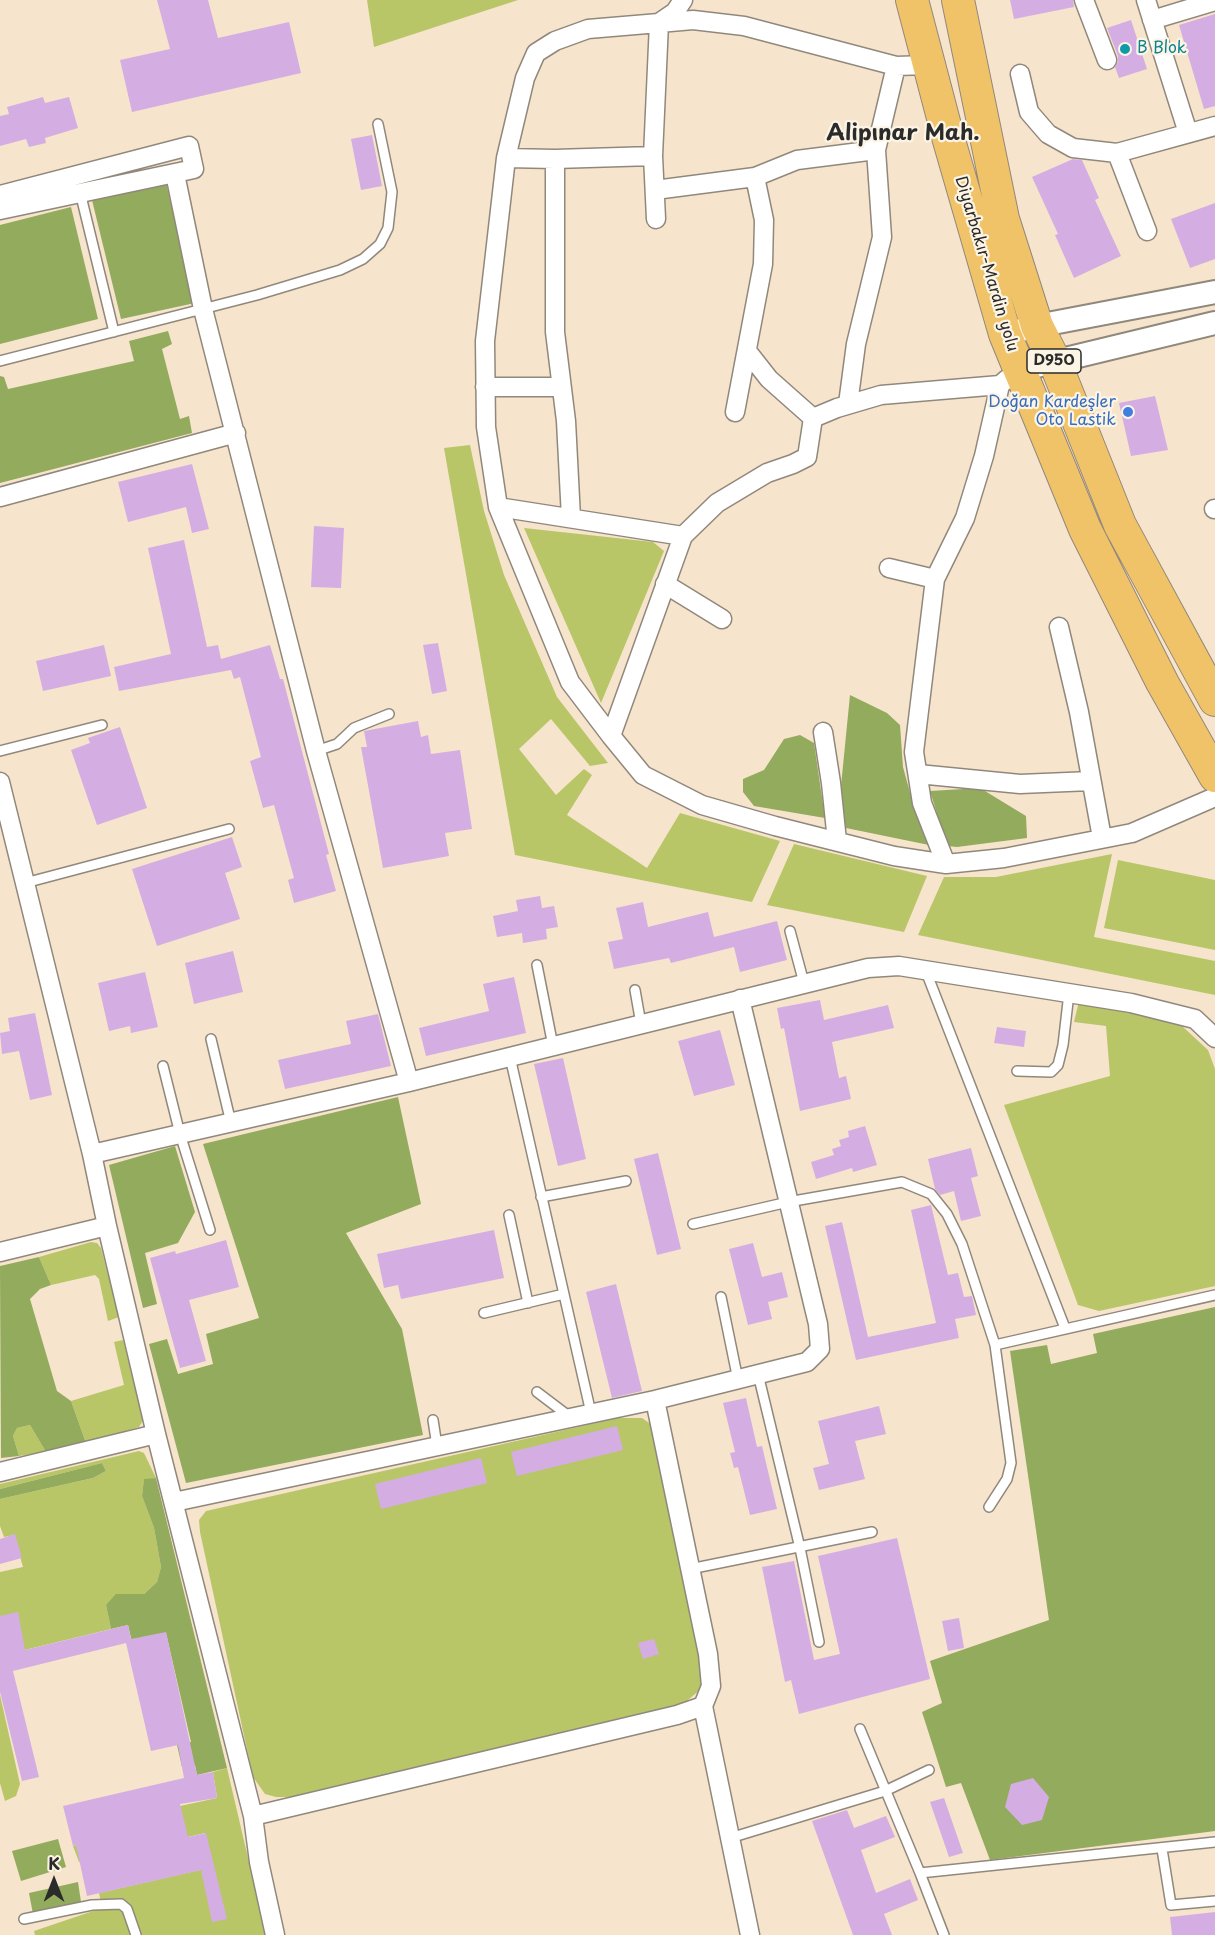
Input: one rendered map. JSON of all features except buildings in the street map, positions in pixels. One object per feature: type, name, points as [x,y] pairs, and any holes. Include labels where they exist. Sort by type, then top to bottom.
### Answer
[{"type":"highway","name":"Diyarbakır-Mardin yolu","points":[[912,0],[1005,334],[1010,377],[1162,682],[1215,776]]},
{"type":"highway","name":"Diyarbakır-Mardin yolu","points":[[958,0],[1003,219],[1037,326],[1054,360],[1120,525],[1215,700]]},
{"type":"street","points":[[659,23],[675,12],[683,0]]},
{"type":"street","points":[[1084,0],[1107,60]]},
{"type":"street","points":[[1146,0],[1188,133]]},
{"type":"street","points":[[1152,20],[1215,1]]},
{"type":"street","points":[[929,65],[896,66],[744,26],[693,20],[588,30],[555,41],[536,53],[525,78],[506,158],[485,341],[486,427],[498,507],[570,682],[643,775],[702,805],[894,856],[946,864],[1004,858],[1132,833],[1215,797]]},
{"type":"street","points":[[656,219],[653,156],[659,23]]},
{"type":"street","points":[[848,404],[856,344],[882,237],[876,150],[896,66]]},
{"type":"street","points":[[1020,74],[1029,112],[1048,135],[1073,148],[1117,153],[1215,126]]},
{"type":"street","points":[[0,195],[189,146],[194,169],[0,210]]},
{"type":"street","points":[[655,190],[755,177],[797,160],[876,150]]},
{"type":"street","points":[[1117,153],[1147,231]]},
{"type":"street","points":[[506,158],[653,156]]},
{"type":"street","points":[[555,159],[555,332],[566,421],[571,518]]},
{"type":"street","points":[[175,174],[203,309],[316,751],[409,1082]]},
{"type":"street","points":[[735,412],[763,253],[764,220],[755,177]]},
{"type":"street","points":[[1005,334],[1215,291]]},
{"type":"street","points":[[813,418],[848,404],[881,395],[1010,377],[1054,360],[1215,323]]},
{"type":"street","points":[[747,351],[769,379],[813,418]]},
{"type":"street","points":[[946,864],[922,803],[914,752],[935,579],[966,518],[1010,377]]},
{"type":"street","points":[[485,387],[561,387]]},
{"type":"street","points":[[611,736],[682,536],[717,503],[767,472],[807,457],[813,418]]},
{"type":"street","points":[[0,497],[236,433]]},
{"type":"street","points":[[498,507],[682,536]]},
{"type":"street","points":[[889,568],[935,579]]},
{"type":"street","points":[[665,585],[722,619]]},
{"type":"street","points":[[1059,627],[1079,712],[1102,838]]},
{"type":"street","points":[[823,732],[837,842]]},
{"type":"street","points":[[918,774],[1020,784],[1091,781]]},
{"type":"street","points":[[0,782],[7,838],[25,883],[92,1154],[156,1434],[253,1816],[259,1862],[275,1935]]},
{"type":"street","points":[[92,1154],[409,1082],[868,968],[899,966],[925,969],[1131,1003],[1195,1019],[1215,1038]]},
{"type":"street","points":[[174,1502],[655,1400],[807,1362],[820,1349],[818,1324],[740,999]]},
{"type":"street","points":[[0,1252],[107,1226]]},
{"type":"street","points":[[655,1400],[708,1654],[711,1686],[703,1706],[750,1935]]},
{"type":"street","points":[[0,1472],[156,1434]]},
{"type":"street","points":[[253,1816],[677,1715],[703,1706]]},
{"type":"lane","points":[[0,360],[203,309],[340,270],[363,259],[380,244],[388,228],[392,192],[378,124]]},
{"type":"lane","points":[[80,192],[114,332]]},
{"type":"lane","points":[[316,751],[337,744],[354,728],[389,714]]},
{"type":"lane","points":[[0,751],[102,725]]},
{"type":"lane","points":[[25,883],[229,829]]},
{"type":"lane","points":[[790,931],[804,984]]},
{"type":"lane","points":[[537,965],[553,1046]]},
{"type":"lane","points":[[925,969],[1065,1328]]},
{"type":"lane","points":[[635,990],[641,1024]]},
{"type":"lane","points":[[1017,1071],[1051,1072],[1058,1065],[1063,1045],[1069,993]]},
{"type":"lane","points":[[211,1039],[231,1123]]},
{"type":"lane","points":[[510,1057],[591,1413]]},
{"type":"lane","points":[[163,1066],[180,1134],[210,1230]]},
{"type":"lane","points":[[542,1197],[626,1180]]},
{"type":"lane","points":[[693,1224],[789,1202],[902,1182],[931,1194],[947,1214],[962,1245],[996,1345],[1011,1463],[1007,1479],[989,1507]]},
{"type":"lane","points":[[509,1215],[528,1303]]},
{"type":"lane","points":[[484,1313],[564,1294]]},
{"type":"lane","points":[[996,1345],[1215,1295]]},
{"type":"lane","points":[[721,1297],[738,1380]]},
{"type":"lane","points":[[759,1374],[800,1548],[819,1642]]},
{"type":"lane","points":[[537,1392],[570,1417]]},
{"type":"lane","points":[[427,1450],[433,1420]]},
{"type":"lane","points":[[690,1569],[872,1532]]},
{"type":"lane","points":[[860,1729],[944,1935]]},
{"type":"lane","points":[[730,1838],[885,1791],[929,1770]]},
{"type":"lane","points":[[920,1873],[1215,1842]]},
{"type":"lane","points":[[1162,1849],[1171,1905],[1215,1901]]},
{"type":"lane","points":[[24,1919],[92,1905],[121,1904],[127,1909],[136,1935]]},
{"type":"green space","points":[[367,0],[518,0],[374,47]]},
{"type":"green space","points":[[166,183],[195,303],[121,319],[92,200]]},
{"type":"green space","points":[[71,207],[98,319],[0,344],[0,225]]},
{"type":"green space","points":[[168,331],[172,344],[162,349],[180,419],[189,416],[192,433],[0,483],[0,376],[4,377],[8,389],[134,361],[129,341]]},
{"type":"green space","points":[[470,445],[484,511],[504,575],[557,697],[608,763],[590,766],[551,719],[519,749],[556,795],[584,769],[592,775],[567,815],[647,868],[680,813],[780,841],[752,902],[515,855],[444,448]]},
{"type":"green space","points":[[524,528],[653,542],[664,551],[601,703]]},
{"type":"green space","points":[[850,695],[887,713],[900,725],[903,767],[912,800],[929,845],[846,828],[840,796]]},
{"type":"green space","points":[[800,735],[814,743],[825,818],[754,806],[743,792],[743,779],[764,770],[784,739]]},
{"type":"green space","points":[[980,788],[1026,816],[1027,838],[957,847],[947,846],[930,791]]},
{"type":"green space","points":[[794,844],[927,876],[904,932],[767,905]]},
{"type":"green space","points":[[1112,854],[1094,937],[1215,961],[1215,995],[918,935],[944,877],[996,877]]},
{"type":"green space","points":[[1118,860],[1215,880],[1215,950],[1104,928]]},
{"type":"green space","points":[[1079,1001],[1127,1009],[1182,1026],[1208,1050],[1215,1069],[1215,1286],[1099,1311],[1078,1305],[1004,1105],[1110,1076],[1106,1026],[1074,1022]]},
{"type":"green space","points":[[398,1097],[421,1204],[346,1233],[402,1329],[423,1435],[186,1483],[149,1344],[167,1339],[178,1374],[213,1364],[206,1334],[259,1318],[203,1144]]},
{"type":"green space","points":[[175,1146],[195,1212],[178,1243],[145,1253],[157,1304],[143,1308],[109,1165]]},
{"type":"green space","points":[[91,1242],[97,1243],[101,1248],[119,1317],[108,1321],[99,1279],[95,1275],[51,1285],[39,1257]]},
{"type":"green space","points":[[39,1257],[51,1285],[40,1289],[30,1299],[57,1391],[71,1401],[86,1443],[46,1452],[30,1425],[17,1428],[13,1436],[19,1456],[1,1458],[0,1266]]},
{"type":"green space","points":[[1215,1307],[1215,1831],[990,1860],[961,1783],[946,1787],[922,1712],[942,1703],[930,1661],[1049,1620],[1010,1351],[1047,1345],[1051,1364],[1097,1353],[1093,1334]]},
{"type":"green space","points":[[123,1340],[143,1416],[142,1422],[139,1427],[86,1443],[71,1401],[124,1385],[114,1342]]},
{"type":"green space","points":[[618,1418],[642,1418],[652,1425],[700,1655],[701,1689],[682,1705],[293,1797],[276,1797],[265,1794],[253,1777],[200,1532],[199,1520],[206,1511]]},
{"type":"green space","points":[[30,1425],[46,1452],[19,1456],[13,1436],[17,1428]]},
{"type":"green space","points":[[139,1451],[144,1453],[156,1478],[144,1480],[142,1496],[154,1528],[161,1567],[157,1582],[144,1594],[106,1605],[111,1629],[0,1656],[0,1572],[23,1567],[14,1535],[4,1537],[0,1526],[0,1499],[93,1478],[106,1471],[102,1463],[0,1489],[0,1484]]},
{"type":"green space","points":[[102,1463],[106,1471],[93,1478],[0,1499],[0,1489]]},
{"type":"green space","points":[[156,1478],[227,1768],[197,1775],[195,1765],[182,1767],[177,1745],[191,1742],[166,1633],[132,1642],[128,1625],[111,1629],[106,1605],[116,1594],[144,1594],[157,1582],[161,1567],[154,1528],[142,1496],[144,1479]]},
{"type":"green space","points":[[0,1695],[20,1784],[16,1796],[5,1801],[0,1783]]},
{"type":"green space","points":[[227,1768],[266,1935],[35,1935],[34,1931],[102,1908],[99,1893],[213,1867],[205,1833],[79,1862],[73,1846],[135,1831],[180,1806],[217,1798],[213,1772]]},
{"type":"green space","points":[[58,1839],[66,1867],[21,1881],[12,1851]]},
{"type":"green space","points":[[78,1882],[81,1902],[33,1914],[29,1893]]},
{"type":"place","name":"B Blok","points":[[1125,49]]},
{"type":"place","name":"Doğan Kardeşler Oto Lastik","points":[[1128,412]]},
{"type":"district","name":"Alipınar Mah.","points":[[903,134]]}]
